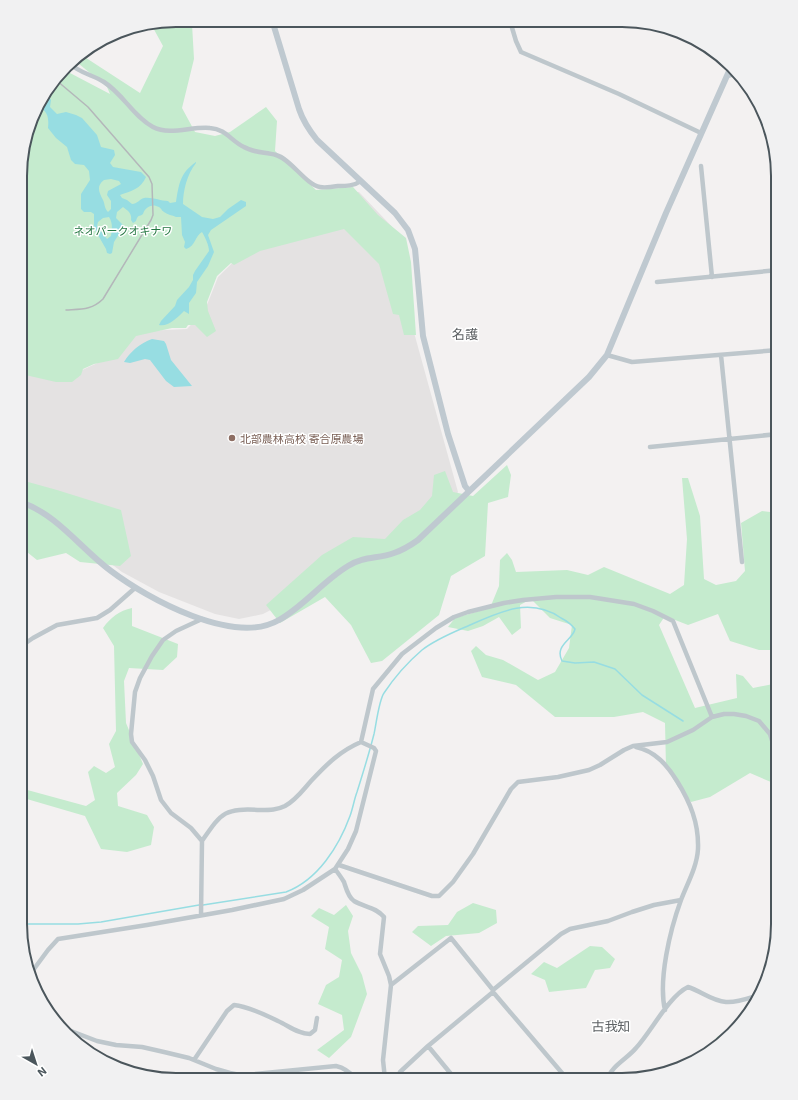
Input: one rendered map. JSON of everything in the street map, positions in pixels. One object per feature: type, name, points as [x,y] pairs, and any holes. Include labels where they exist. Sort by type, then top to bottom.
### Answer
[{"type":"street","points":[[274,27],[302,119],[317,140],[402,222],[412,238],[417,262],[423,336],[448,434],[465,486],[469,491]]},
{"type":"street","points":[[512,27],[520,52],[619,94],[701,133]]},
{"type":"street","points":[[75,67],[103,81],[112,88],[139,118],[154,128],[173,131],[200,127],[212,128],[221,131],[242,147],[252,151],[281,157],[319,188],[350,185],[361,181]]},
{"type":"street","points":[[27,505],[41,512],[60,525],[97,560],[135,588],[180,611],[202,619],[233,626],[260,628],[280,620],[348,566],[366,558],[394,553],[418,540],[589,377],[607,355],[701,133],[728,72]]},
{"type":"street","points":[[727,76],[731,75]]},
{"type":"street","points":[[701,166],[712,277]]},
{"type":"street","points":[[657,282],[771,271]]},
{"type":"street","points":[[607,355],[632,362],[771,351]]},
{"type":"street","points":[[721,355],[742,562]]},
{"type":"street","points":[[650,447],[771,435]]},
{"type":"street","points":[[27,642],[57,625],[98,618],[110,610],[135,588]]},
{"type":"street","points":[[361,742],[373,690],[402,654],[436,628],[454,617],[504,602],[556,597],[590,597],[634,604],[673,621],[712,717]]},
{"type":"street","points":[[202,619],[176,631],[163,640],[152,656],[140,678],[135,692],[130,734],[132,742],[145,760],[153,776],[161,800],[171,813],[191,828],[202,841]]},
{"type":"street","points":[[337,867],[432,896],[439,896],[453,882],[473,854],[511,789],[518,782],[558,777],[590,770],[633,746],[667,742],[693,730],[712,717],[724,714],[746,716],[759,721],[771,737]]},
{"type":"street","points":[[34,969],[58,939],[201,915],[284,899],[303,890],[337,867],[348,849],[356,830],[376,751],[374,748],[361,742],[336,755],[300,794],[287,805],[278,810],[241,809],[226,812],[216,821],[202,841],[201,915]]},
{"type":"street","points":[[633,746],[647,749],[658,757],[675,778],[692,810],[697,834],[698,848],[696,862],[681,900],[668,946],[663,1000],[665,1010]]},
{"type":"street","points":[[337,867],[353,901],[372,907],[384,917],[380,954],[391,985],[384,1060],[385,1073]]},
{"type":"street","points":[[399,1073],[428,1046],[561,934],[570,929],[608,921],[654,905],[681,900]]},
{"type":"street","points":[[391,985],[451,938],[493,991],[562,1073]]},
{"type":"street","points":[[611,1073],[636,1048],[674,997],[682,990],[688,987],[726,1002],[736,1002],[752,997]]},
{"type":"street","points":[[194,1060],[227,1011],[234,1005],[246,1007],[279,1021],[302,1034],[310,1034],[315,1030],[317,1018]]},
{"type":"street","points":[[74,1032],[97,1041],[116,1045],[142,1047],[194,1060],[227,1073]]},
{"type":"street","points":[[428,1046],[450,1073]]},
{"type":"street","points":[[276,1073],[336,1066],[344,1068],[351,1073]]},
{"type":"shaded area","name":"北部農林高校 寄合原農場","points":[[326,190],[359,192],[397,232],[410,318],[458,492],[449,506],[288,601],[263,614],[239,619],[215,614],[159,592],[122,572],[27,501],[27,364],[67,377],[104,360],[121,339],[145,331],[187,329],[205,310],[218,277],[274,222]]},
{"type":"green space","name":"ネオパークオキナワ","points":[[192,27],[194,59],[182,108],[195,132],[215,136],[230,132],[266,107],[277,121],[275,151],[316,190],[353,187],[378,215],[406,238],[411,262],[416,335],[404,335],[399,315],[393,314],[379,264],[344,229],[260,251],[234,265],[231,263],[217,276],[207,302],[208,311],[216,331],[207,337],[195,325],[188,325],[186,328],[172,328],[136,336],[118,359],[94,364],[83,369],[81,375],[72,382],[56,382],[27,375],[27,166],[32,137],[38,119],[52,93],[70,72],[110,94],[107,87],[79,64],[86,58],[140,93],[163,46],[153,29]]},
{"type":"green space","points":[[507,465],[511,475],[508,497],[488,503],[485,556],[451,576],[439,615],[382,661],[371,663],[351,625],[325,597],[280,623],[266,605],[322,555],[353,537],[385,539],[403,520],[420,510],[432,496],[434,475],[445,471],[453,492],[473,496]]},
{"type":"green space","points":[[682,478],[688,478],[700,516],[704,579],[716,585],[736,581],[745,571],[741,523],[762,511],[771,512],[771,650],[759,650],[730,641],[718,614],[688,625],[665,616],[659,625],[695,708],[737,698],[736,674],[743,676],[753,688],[771,684],[771,782],[750,773],[710,797],[691,802],[678,787],[666,767],[665,723],[643,712],[614,717],[555,717],[516,685],[482,677],[471,651],[476,646],[486,655],[503,660],[538,680],[555,672],[569,648],[572,625],[550,618],[531,599],[520,605],[521,628],[512,635],[499,617],[483,626],[468,631],[448,627],[455,618],[490,608],[499,586],[500,560],[507,553],[512,560],[516,572],[567,570],[588,575],[604,567],[670,594],[684,585],[687,539]]},
{"type":"green space","points":[[27,482],[121,510],[131,556],[120,566],[80,562],[66,553],[37,560],[27,552]]},
{"type":"green space","points":[[132,608],[132,626],[178,644],[177,657],[163,670],[129,668],[124,681],[126,723],[143,764],[136,775],[117,793],[118,806],[147,815],[154,827],[151,845],[127,852],[101,849],[85,816],[27,799],[27,790],[86,806],[95,800],[88,772],[94,766],[106,773],[115,767],[109,744],[116,731],[114,646],[103,628],[116,615]]},
{"type":"green space","points":[[473,903],[496,910],[497,923],[479,933],[446,936],[431,946],[412,932],[418,926],[448,925],[457,912]]},
{"type":"green space","points":[[346,905],[353,916],[348,931],[351,953],[362,975],[367,994],[351,1037],[329,1058],[317,1050],[344,1030],[342,1015],[318,1004],[326,985],[339,977],[342,960],[325,949],[329,927],[311,916],[319,908],[334,915]]},
{"type":"green space","points":[[590,946],[602,947],[615,959],[610,968],[595,970],[586,988],[549,992],[545,980],[531,974],[544,962],[557,968]]},
{"type":"water","points":[[49,97],[51,100],[50,107],[57,114],[66,112],[82,118],[97,135],[101,147],[114,150],[115,155],[110,163],[113,167],[141,172],[146,177],[138,187],[132,191],[120,195],[132,204],[144,198],[168,201],[170,203],[176,202],[179,184],[183,175],[196,162],[186,183],[183,204],[202,217],[213,219],[220,217],[241,200],[246,202],[246,206],[211,230],[208,235],[214,252],[208,266],[197,282],[196,293],[189,303],[189,314],[184,311],[166,325],[159,325],[175,306],[177,300],[189,287],[193,280],[195,271],[209,251],[208,244],[202,232],[193,244],[186,249],[184,247],[185,242],[182,235],[181,217],[168,214],[154,205],[147,208],[133,223],[130,214],[123,207],[117,212],[116,218],[124,226],[114,242],[112,253],[107,253],[94,228],[94,214],[91,212],[84,212],[81,209],[81,194],[90,180],[89,171],[84,165],[75,164],[71,160],[67,147],[56,138],[48,128],[47,115],[43,109]],"holes":[[[111,179],[119,181],[121,184],[108,191],[107,195],[111,201],[111,209],[108,212],[100,194],[99,187],[101,182],[104,180]],[[109,217],[112,231],[111,236],[107,239],[97,226],[98,222],[103,218]]]},
{"type":"water","points":[[152,339],[164,341],[171,360],[192,386],[174,387],[166,381],[150,360],[145,359],[130,363],[124,362],[136,348]]},
{"type":"waterway","points":[[203,905],[286,892],[297,887],[317,871],[326,861],[340,839],[350,816],[370,749],[379,707],[384,693],[406,665],[427,646],[445,636],[493,615],[516,608],[527,607],[538,608],[563,619],[575,629],[574,633],[560,651],[562,661],[575,663],[594,662],[615,669],[642,695],[683,721]]},
{"type":"waterway","points":[[27,924],[78,924],[101,922],[199,905]]},
{"type":"railway","points":[[60,83],[88,107],[149,177],[152,184],[153,215],[103,299],[99,303],[90,307],[66,310]]},
{"type":"place","name":"北部農林高校 寄合原農場","points":[[232,438]]},
{"type":"district","name":"名護","points":[[465,334]]},
{"type":"district","name":"古我知","points":[[611,1026]]}]
